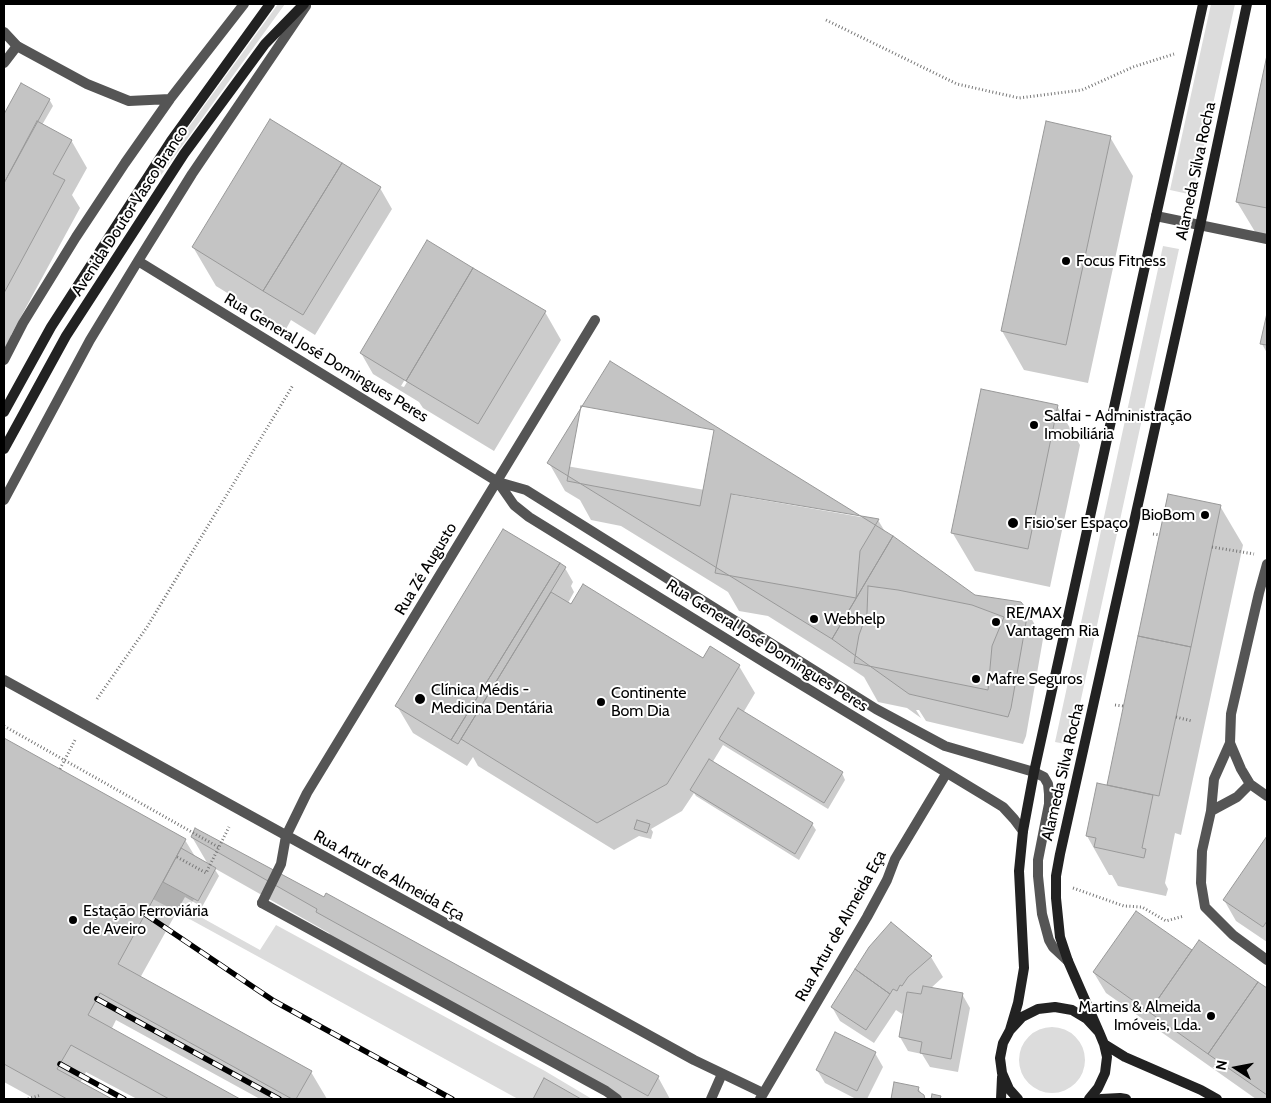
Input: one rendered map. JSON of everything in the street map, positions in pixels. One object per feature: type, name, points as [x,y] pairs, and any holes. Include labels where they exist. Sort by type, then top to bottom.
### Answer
[{"type":"main road","name":"Avenida Doutor Vasco Branco","points":[[4,412],[51,327],[171,141],[270,4]]},
{"type":"main road","name":"Avenida Doutor Vasco Branco","points":[[4,449],[66,336],[184,154],[265,44],[306,4]]},
{"type":"main road","name":"Alameda Silva Rocha","points":[[1001,1099],[1002,1074],[1000,1058],[1003,1043],[1010,1030],[1018,1003],[1024,968],[1018,871],[1022,831],[1203,4]]},
{"type":"main road","name":"Alameda Silva Rocha","points":[[1104,1044],[1068,961],[1060,936],[1056,907],[1056,876],[1200,226],[1247,4]]},
{"type":"main road","points":[[1010,1030],[1022,1017],[1038,1009],[1055,1006],[1072,1010],[1088,1019],[1099,1032]]},
{"type":"main road","points":[[1089,1099],[1098,1088],[1105,1073],[1107,1057],[1104,1044]]},
{"type":"main road","points":[[1104,1044],[1125,1058],[1201,1090],[1217,1099]]},
{"type":"main road","points":[[1002,1074],[1009,1089],[1018,1099]]},
{"type":"main road","points":[[1101,1099],[1126,1099]]},
{"type":"street","name":"Avenida Doutor Vasco Branco","points":[[4,360],[23,323],[76,237],[170,99],[244,4]]},
{"type":"street","points":[[4,500],[90,340],[138,261],[192,174],[306,4]]},
{"type":"street","points":[[4,32],[17,46],[87,84],[129,101],[170,99]]},
{"type":"street","points":[[4,62],[17,46]]},
{"type":"street","points":[[1156,216],[1267,239]]},
{"type":"street","name":"Rua General José Domingues Peres","points":[[138,261],[498,482],[526,490],[868,704],[935,742],[952,749],[1034,772]]},
{"type":"street","name":"Rua Zé Augusto","points":[[595,320],[498,482],[324,764],[286,836],[281,864],[262,903],[606,1091],[617,1099]]},
{"type":"street","name":"Rua General José Domingues Peres","points":[[498,482],[514,505],[529,517],[946,774],[1003,807],[1014,818],[1022,831]]},
{"type":"street","points":[[1267,564],[1263,594],[1231,714],[1230,743],[1214,778],[1211,811],[1202,851],[1201,883],[1205,907],[1233,934],[1267,960]]},
{"type":"street","name":"Rua Artur de Almeida Eça","points":[[4,680],[762,1096],[867,917],[887,880],[895,859],[946,774]]},
{"type":"street","points":[[1230,743],[1241,769],[1250,784],[1267,796]]},
{"type":"street","name":"Alameda Silva Rocha","points":[[1034,772],[1044,777],[1048,784],[1049,794],[1049,804],[1038,860],[1042,914],[1048,940],[1068,961]]},
{"type":"street","points":[[1211,811],[1237,797],[1250,784]]},
{"type":"street","points":[[710,1099],[722,1074]]},
{"type":"path","points":[[826,20],[957,84],[1019,98],[1082,90],[1133,67],[1194,48]]},
{"type":"path","points":[[97,699],[147,627],[293,385]]},
{"type":"path","points":[[1153,534],[1160,535]]},
{"type":"path","points":[[1212,546],[1258,555]]},
{"type":"path","points":[[1114,704],[1123,706]]},
{"type":"path","points":[[1176,718],[1192,721]]},
{"type":"path","points":[[4,726],[220,848]]},
{"type":"path","points":[[60,769],[75,740]]},
{"type":"path","points":[[177,857],[206,873],[229,827]]},
{"type":"path","points":[[1073,888],[1124,906],[1142,907],[1166,922],[1184,916]]},
{"type":"path","points":[[28,1099],[41,1095]]},
{"type":"shaded area","points":[[278,4],[285,4],[161,175],[158,174],[156,172]]},
{"type":"shaded area","points":[[1211,4],[1235,4],[1193,195],[1170,190]]},
{"type":"shaded area","points":[[1163,246],[1179,249],[1071,745],[1055,742]]},
{"type":"shaded area","points":[[163,882],[194,899],[188,910],[260,950],[276,925],[545,1071],[592,1099],[581,1099],[544,1079],[533,1099],[518,1099],[153,899]]},
{"type":"shaded area","points":[[1052,1027],[1065,1030],[1075,1037],[1082,1047],[1085,1060],[1082,1073],[1075,1083],[1065,1090],[1052,1093],[1039,1090],[1029,1083],[1022,1073],[1019,1060],[1022,1047],[1029,1037],[1039,1030]]},
{"type":"building","points":[[1267,55],[1267,208],[1236,202]]},
{"type":"building","points":[[21,83],[50,99],[4,183],[4,114]]},
{"type":"building","points":[[270,119],[342,163],[263,291],[192,247]]},
{"type":"building","points":[[37,121],[72,140],[53,174],[65,180],[4,293],[4,183]]},
{"type":"building","points":[[1046,121],[1111,136],[1066,345],[1001,331]]},
{"type":"building","points":[[342,163],[381,187],[303,315],[263,291]]},
{"type":"building","points":[[427,240],[473,268],[406,381],[360,353]]},
{"type":"building","points":[[473,268],[546,311],[478,424],[406,381]]},
{"type":"building","points":[[1267,313],[1267,345],[1260,344]]},
{"type":"building","points":[[610,361],[893,536],[832,639],[547,463]]},
{"type":"building","points":[[981,389],[1058,405],[1028,549],[951,533]]},
{"type":"building","points":[[581,406],[714,430],[700,506],[567,481]]},
{"type":"building","points":[[731,494],[879,519],[860,551],[856,598],[715,573]]},
{"type":"building","points":[[1168,494],[1221,505],[1191,647],[1138,636]]},
{"type":"building","points":[[503,529],[560,563],[451,740],[395,706]]},
{"type":"building","points":[[893,536],[975,595],[1021,602],[1028,611],[1008,717],[909,694],[832,639]]},
{"type":"building","points":[[560,563],[566,567],[458,744],[451,740]]},
{"type":"building","name":"Continente Bom Dia","points":[[583,584],[703,658],[710,646],[740,665],[667,784],[597,823],[461,739],[551,592],[571,604]]},
{"type":"building","points":[[868,586],[972,605],[1004,617],[992,646],[988,690],[854,663],[859,635],[867,613]]},
{"type":"building","points":[[1138,636],[1191,647],[1159,796],[1107,785]]},
{"type":"building","points":[[738,708],[843,772],[824,803],[719,739]]},
{"type":"building","name":"Estação Ferroviária de Aveiro","points":[[4,738],[186,839],[118,964],[312,1071],[296,1099],[292,1099],[100,993],[88,1015],[240,1099],[169,1099],[71,1045],[57,1069],[112,1099],[67,1099],[4,1064]]},
{"type":"building","points":[[709,759],[813,823],[795,854],[690,790]]},
{"type":"building","points":[[1097,783],[1153,795],[1142,848],[1146,849],[1144,858],[1094,847],[1096,838],[1086,836]]},
{"type":"building","points":[[637,820],[650,824],[647,833],[634,829]]},
{"type":"building","points":[[195,828],[324,897],[326,893],[659,1076],[648,1096],[316,912],[317,909],[191,837]]},
{"type":"building","points":[[1267,836],[1267,921],[1263,927],[1223,900]]},
{"type":"building","points":[[181,848],[216,868],[198,901],[163,882]]},
{"type":"building","points":[[1136,911],[1192,950],[1149,1012],[1093,972]]},
{"type":"building","points":[[891,922],[932,956],[908,977],[902,986],[900,985],[897,991],[893,989],[890,994],[855,969],[869,947]]},
{"type":"building","points":[[1199,940],[1258,982],[1208,1054],[1149,1012]]},
{"type":"building","points":[[855,969],[890,994],[866,1030],[831,1007]]},
{"type":"building","points":[[1258,982],[1267,988],[1267,1095],[1208,1054]]},
{"type":"building","points":[[923,986],[963,993],[951,1059],[920,1053],[922,1042],[899,1037],[907,992],[921,994]]},
{"type":"building","points":[[835,1032],[876,1052],[857,1091],[816,1070]]},
{"type":"building","points":[[544,1078],[581,1099],[533,1099]]},
{"type":"building","points":[[894,1082],[919,1087],[918,1091],[924,1095],[925,1099],[891,1099]]},
{"type":"building","points":[[932,1094],[941,1096],[940,1099],[931,1099]]},
{"type":"railway","points":[[145,914],[274,1001],[452,1099]]},
{"type":"railway","points":[[97,999],[279,1099]]},
{"type":"railway","points":[[60,1064],[124,1099]]},
{"type":"place","name":"Focus Fitness","points":[[1066,261]]},
{"type":"place","name":"Salfai - Administração Imobiliária","points":[[1034,425]]},
{"type":"place","name":"BioBom","points":[[1205,515]]},
{"type":"place","name":"Fisio'ser Espaço","points":[[1013,523]]},
{"type":"place","name":"Webhelp","points":[[814,619]]},
{"type":"place","name":"RE/MAX Vantagem Ria","points":[[996,622]]},
{"type":"place","name":"Mafre Seguros","points":[[976,679]]},
{"type":"place","name":"Clínica Médis - Medicina Dentária","points":[[420,699]]},
{"type":"place","name":"Continente Bom Dia","points":[[601,702]]},
{"type":"place","name":"Estação Ferroviária de Aveiro","points":[[73,920]]},
{"type":"place","name":"Martins & Almeida Imóveis, Lda.","points":[[1211,1016]]}]
